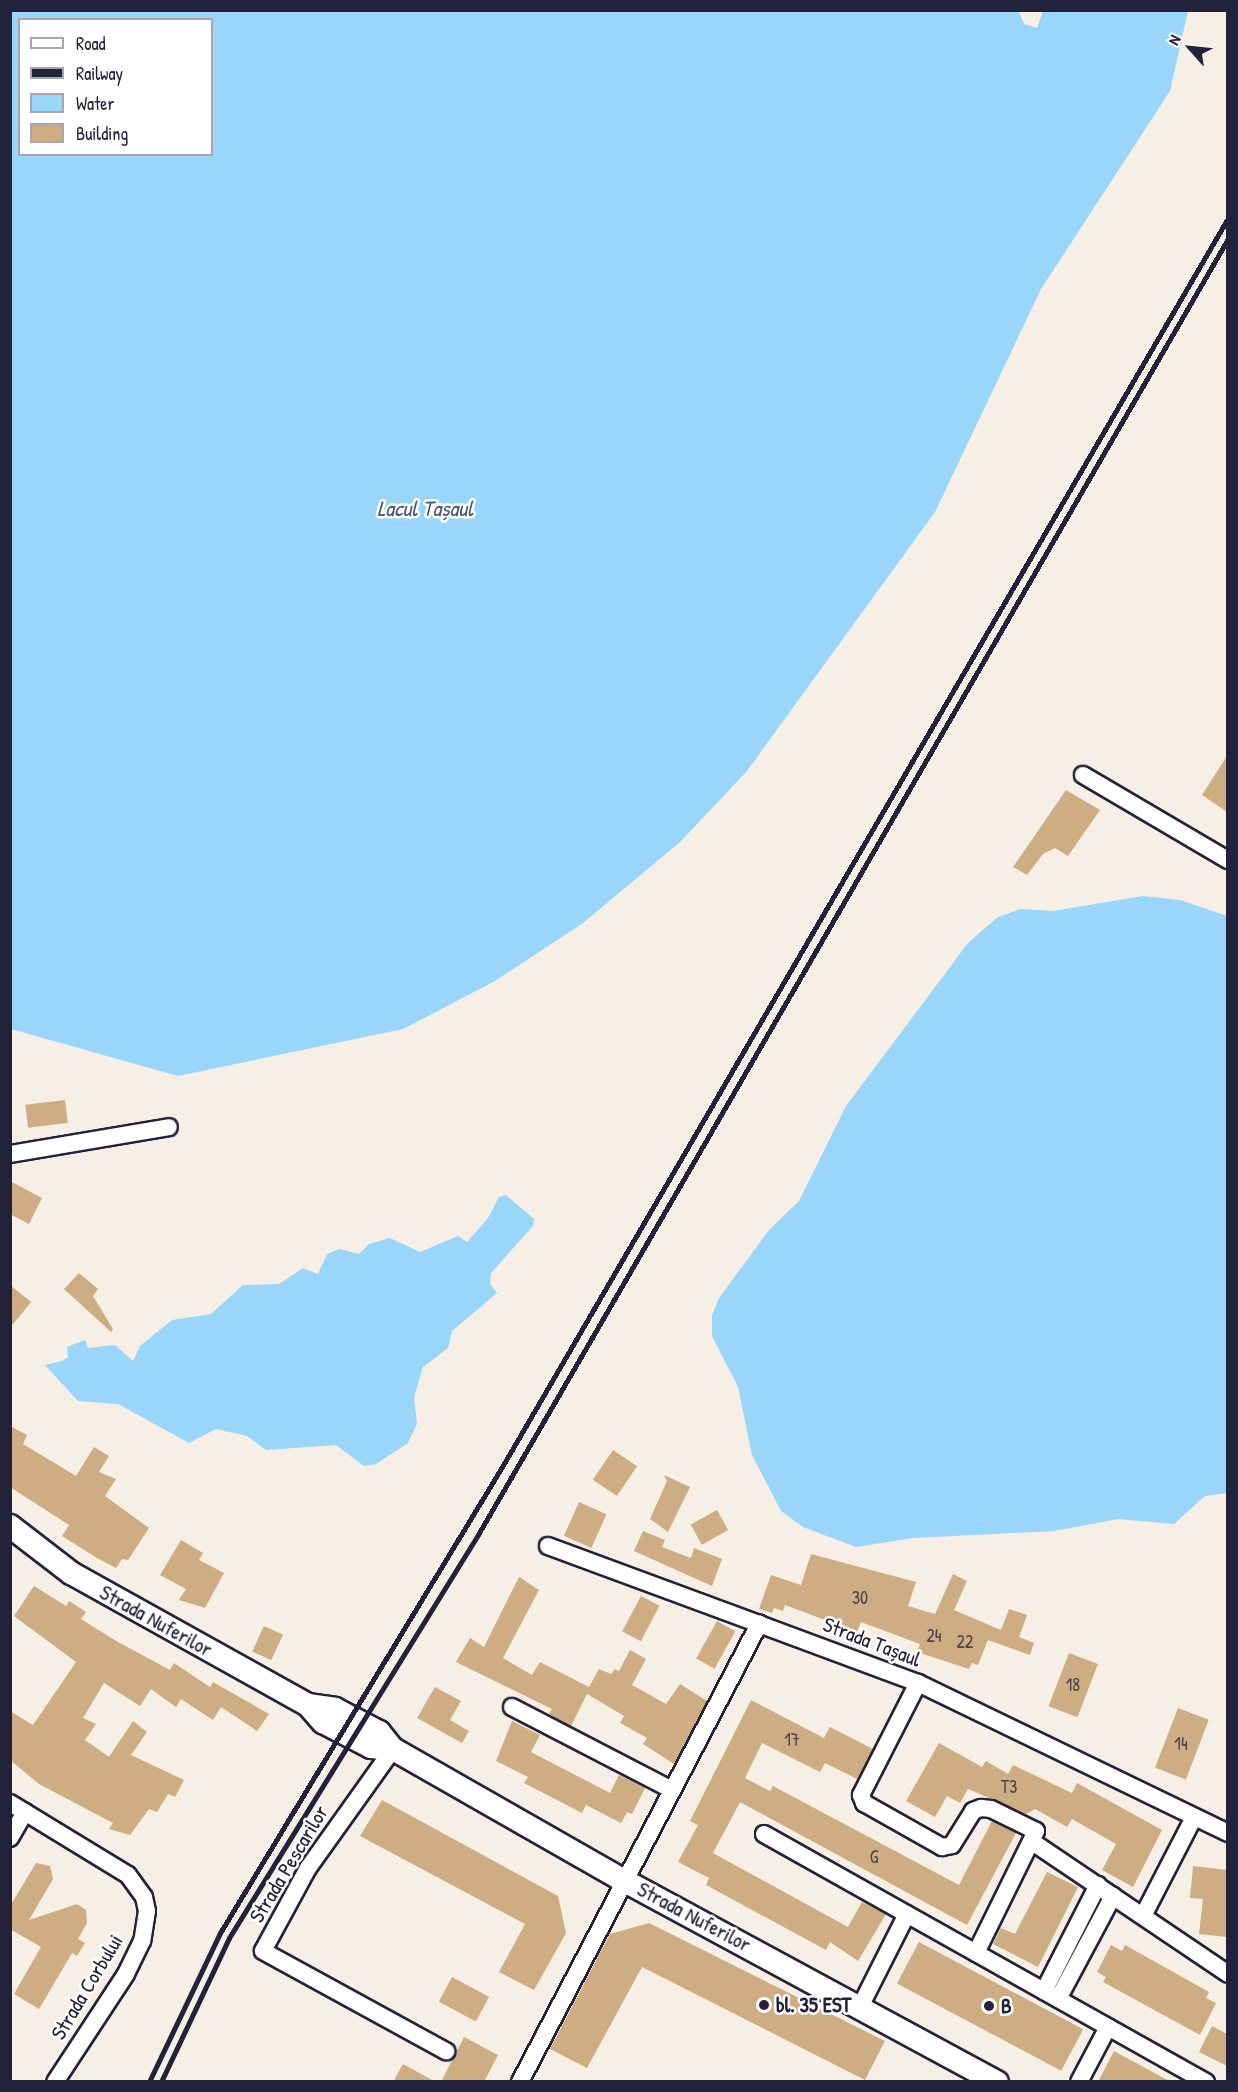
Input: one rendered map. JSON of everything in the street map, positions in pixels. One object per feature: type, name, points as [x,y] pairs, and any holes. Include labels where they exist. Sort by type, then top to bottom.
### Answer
[{"type":"street","points":[[1083,775],[1227,860]]},
{"type":"street","points":[[10,1154],[170,1127]]},
{"type":"street","name":"Strada Nuferilor","points":[[10,1526],[91,1585],[308,1705],[323,1722],[371,1747],[393,1749],[623,1880],[997,2082]]},
{"type":"street","name":"Strada Tașaul","points":[[548,1546],[918,1683],[1227,1833]]},
{"type":"street","points":[[520,2082],[623,1880],[759,1624]]},
{"type":"street","points":[[918,1683],[861,1795],[864,1803],[942,1846],[952,1845],[973,1811],[981,1808],[991,1809],[1036,1831],[1034,1843],[976,1953]]},
{"type":"street","points":[[512,1707],[672,1790]]},
{"type":"street","name":"Strada Pescarilor","points":[[393,1749],[309,1868],[263,1951],[446,2051]]},
{"type":"street","points":[[10,1838],[18,1808]]},
{"type":"street","name":"Strada Corbului","points":[[18,1808],[128,1875],[144,1898],[147,1911],[142,1941],[126,1974],[55,2082]]},
{"type":"street","points":[[1143,1916],[1194,1817]]},
{"type":"street","points":[[764,1834],[1206,2082]]},
{"type":"street","points":[[1034,1843],[1227,1974]]},
{"type":"street","points":[[1051,1995],[1098,1885]]},
{"type":"street","points":[[1051,1995],[1113,1896]]},
{"type":"street","points":[[860,2007],[907,1914]]},
{"type":"street","points":[[1079,2082],[1108,2027]]},
{"type":"water","name":"Lacul Tașaul","points":[[1018,10],[1024,24],[1037,28],[1043,11],[1188,11],[1170,91],[1041,289],[935,512],[747,771],[680,842],[583,923],[495,981],[403,1029],[178,1076],[11,1029],[11,11]]},
{"type":"water","points":[[1143,896],[1180,900],[1227,916],[1227,1493],[1205,1496],[1174,1524],[1118,1519],[1054,1531],[913,1538],[856,1547],[803,1527],[781,1511],[752,1455],[738,1387],[712,1336],[712,1315],[719,1298],[769,1230],[799,1201],[846,1106],[968,943],[998,917],[1021,909],[1053,911]]},
{"type":"water","points":[[506,1195],[534,1219],[533,1226],[491,1273],[490,1284],[497,1293],[452,1331],[448,1348],[423,1367],[414,1397],[417,1424],[408,1443],[376,1464],[364,1466],[336,1445],[266,1450],[247,1436],[216,1429],[189,1443],[118,1404],[78,1401],[45,1365],[62,1361],[68,1357],[67,1347],[85,1340],[88,1348],[115,1345],[133,1361],[140,1346],[172,1320],[211,1314],[243,1285],[279,1284],[303,1268],[318,1274],[327,1254],[340,1249],[359,1254],[369,1244],[390,1238],[420,1252],[458,1236],[467,1242],[488,1218],[499,1197]]},
{"type":"building","points":[[1227,756],[1227,812],[1202,795]]},
{"type":"building","points":[[1066,790],[1100,810],[1068,856],[1055,848],[1043,854],[1027,875],[1013,867]]},
{"type":"building","points":[[65,1100],[68,1123],[28,1128],[25,1105]]},
{"type":"building","points":[[10,1181],[42,1198],[29,1224],[10,1214]]},
{"type":"building","points":[[79,1273],[98,1289],[93,1296],[113,1329],[111,1332],[64,1289]]},
{"type":"building","points":[[10,1285],[31,1302],[10,1328]]},
{"type":"building","points":[[10,1426],[27,1435],[23,1444],[76,1476],[94,1447],[109,1456],[99,1472],[116,1479],[105,1496],[149,1528],[128,1560],[122,1559],[116,1568],[97,1558],[62,1536],[69,1525],[10,1487]]},
{"type":"building","points":[[613,1450],[637,1466],[617,1496],[593,1480]]},
{"type":"building","points":[[664,1475],[690,1487],[668,1532],[650,1519],[667,1481]]},
{"type":"building","points":[[579,1502],[606,1514],[591,1548],[564,1536]]},
{"type":"building","points":[[717,1510],[728,1530],[702,1545],[691,1525]]},
{"type":"building","points":[[643,1531],[665,1540],[662,1547],[691,1558],[694,1548],[722,1559],[712,1586],[634,1551]]},
{"type":"building","points":[[181,1540],[203,1553],[199,1560],[224,1573],[205,1608],[179,1600],[186,1589],[160,1575]]},
{"type":"building","points":[[811,1554],[916,1582],[908,1606],[935,1614],[953,1574],[967,1581],[954,1610],[1001,1630],[1009,1609],[1027,1615],[1019,1637],[1034,1643],[1030,1655],[988,1640],[978,1665],[972,1663],[969,1669],[917,1652],[920,1644],[861,1622],[857,1632],[785,1605],[783,1611],[774,1608],[772,1613],[759,1609],[771,1575],[801,1585]]},
{"type":"building","points":[[519,1577],[539,1590],[503,1658],[532,1675],[540,1662],[589,1687],[599,1669],[611,1674],[615,1669],[619,1671],[630,1650],[646,1659],[632,1685],[666,1704],[680,1684],[707,1701],[674,1764],[643,1744],[647,1738],[620,1723],[624,1716],[587,1694],[571,1726],[549,1714],[552,1709],[456,1662],[470,1638],[484,1647]]},
{"type":"building","points":[[34,1586],[66,1606],[69,1601],[86,1612],[81,1619],[118,1642],[170,1670],[174,1663],[210,1687],[213,1682],[269,1714],[257,1731],[221,1707],[213,1720],[181,1699],[176,1707],[151,1689],[140,1706],[104,1683],[83,1718],[96,1724],[85,1740],[109,1757],[133,1721],[147,1732],[131,1755],[184,1780],[175,1797],[168,1794],[157,1812],[149,1809],[130,1835],[109,1829],[113,1823],[39,1784],[10,1760],[10,1711],[33,1725],[76,1662],[14,1616]]},
{"type":"building","points":[[641,1596],[660,1606],[641,1641],[622,1631]]},
{"type":"building","points":[[717,1621],[735,1631],[715,1669],[696,1659]]},
{"type":"building","points":[[264,1626],[283,1635],[271,1660],[252,1651]]},
{"type":"building","points":[[1069,1653],[1098,1664],[1078,1717],[1049,1706]]},
{"type":"building","points":[[435,1687],[461,1701],[450,1720],[469,1731],[462,1743],[417,1718]]},
{"type":"building","points":[[751,1700],[824,1738],[830,1727],[873,1749],[857,1779],[825,1763],[820,1772],[762,1743],[745,1778],[770,1791],[773,1786],[959,1885],[992,1821],[1016,1833],[967,1925],[740,1802],[713,1853],[848,1927],[862,1902],[886,1914],[858,1961],[830,1942],[826,1950],[706,1885],[709,1878],[678,1862],[698,1825],[690,1821]]},
{"type":"building","points":[[1178,1708],[1209,1720],[1186,1780],[1155,1768]]},
{"type":"building","points":[[512,1721],[540,1735],[531,1752],[610,1793],[619,1775],[645,1788],[632,1814],[627,1812],[621,1823],[586,1805],[582,1813],[524,1783],[528,1777],[496,1761]]},
{"type":"building","points":[[939,1743],[982,1767],[986,1761],[1008,1774],[1013,1765],[1072,1793],[1077,1783],[1162,1830],[1133,1887],[1102,1870],[1116,1844],[1072,1819],[1067,1827],[1035,1809],[1026,1814],[968,1789],[960,1803],[947,1796],[935,1817],[906,1801]]},
{"type":"building","points":[[382,1800],[558,1896],[566,1933],[534,1990],[499,1972],[525,1924],[360,1836]]},
{"type":"building","points":[[36,1863],[50,1866],[53,1879],[29,1920],[77,1904],[86,1910],[87,1923],[78,1939],[85,1943],[77,1956],[72,1953],[39,2009],[14,1994],[41,1947],[10,1929],[10,1906]]},
{"type":"building","points":[[1193,1866],[1227,1870],[1227,1937],[1199,1934],[1203,1899],[1190,1898]]},
{"type":"building","points":[[1047,1872],[1078,1887],[1038,1967],[993,1944],[1001,1928],[1015,1934]]},
{"type":"building","name":"bl. 35 EST","points":[[649,1923],[885,2041],[865,2080],[642,1967],[587,2068],[550,2049],[610,1934]]},
{"type":"building","name":"B","points":[[919,1942],[1083,2029],[1061,2071],[897,1983]]},
{"type":"building","points":[[1111,1945],[1122,1951],[1125,1945],[1209,1992],[1206,1998],[1216,2003],[1200,2035],[1103,1982],[1106,1977],[1097,1972]]},
{"type":"building","points":[[452,1977],[489,1997],[476,2021],[439,2002]]},
{"type":"building","points":[[1212,2026],[1227,2034],[1227,2066],[1199,2052]]},
{"type":"building","points":[[464,2037],[498,2055],[484,2082],[441,2082]]},
{"type":"building","points":[[1114,2051],[1171,2082],[1098,2082]]},
{"type":"building","points":[[403,2064],[436,2082],[393,2082]]},
{"type":"railway","points":[[149,2082],[220,1933],[502,1467],[1228,218]]},
{"type":"railway","points":[[161,2082],[229,1938],[479,1533],[1228,239]]},
{"type":"place","name":"bl. 35 EST","points":[[764,2005]]},
{"type":"place","name":"B","points":[[989,2006]]}]
